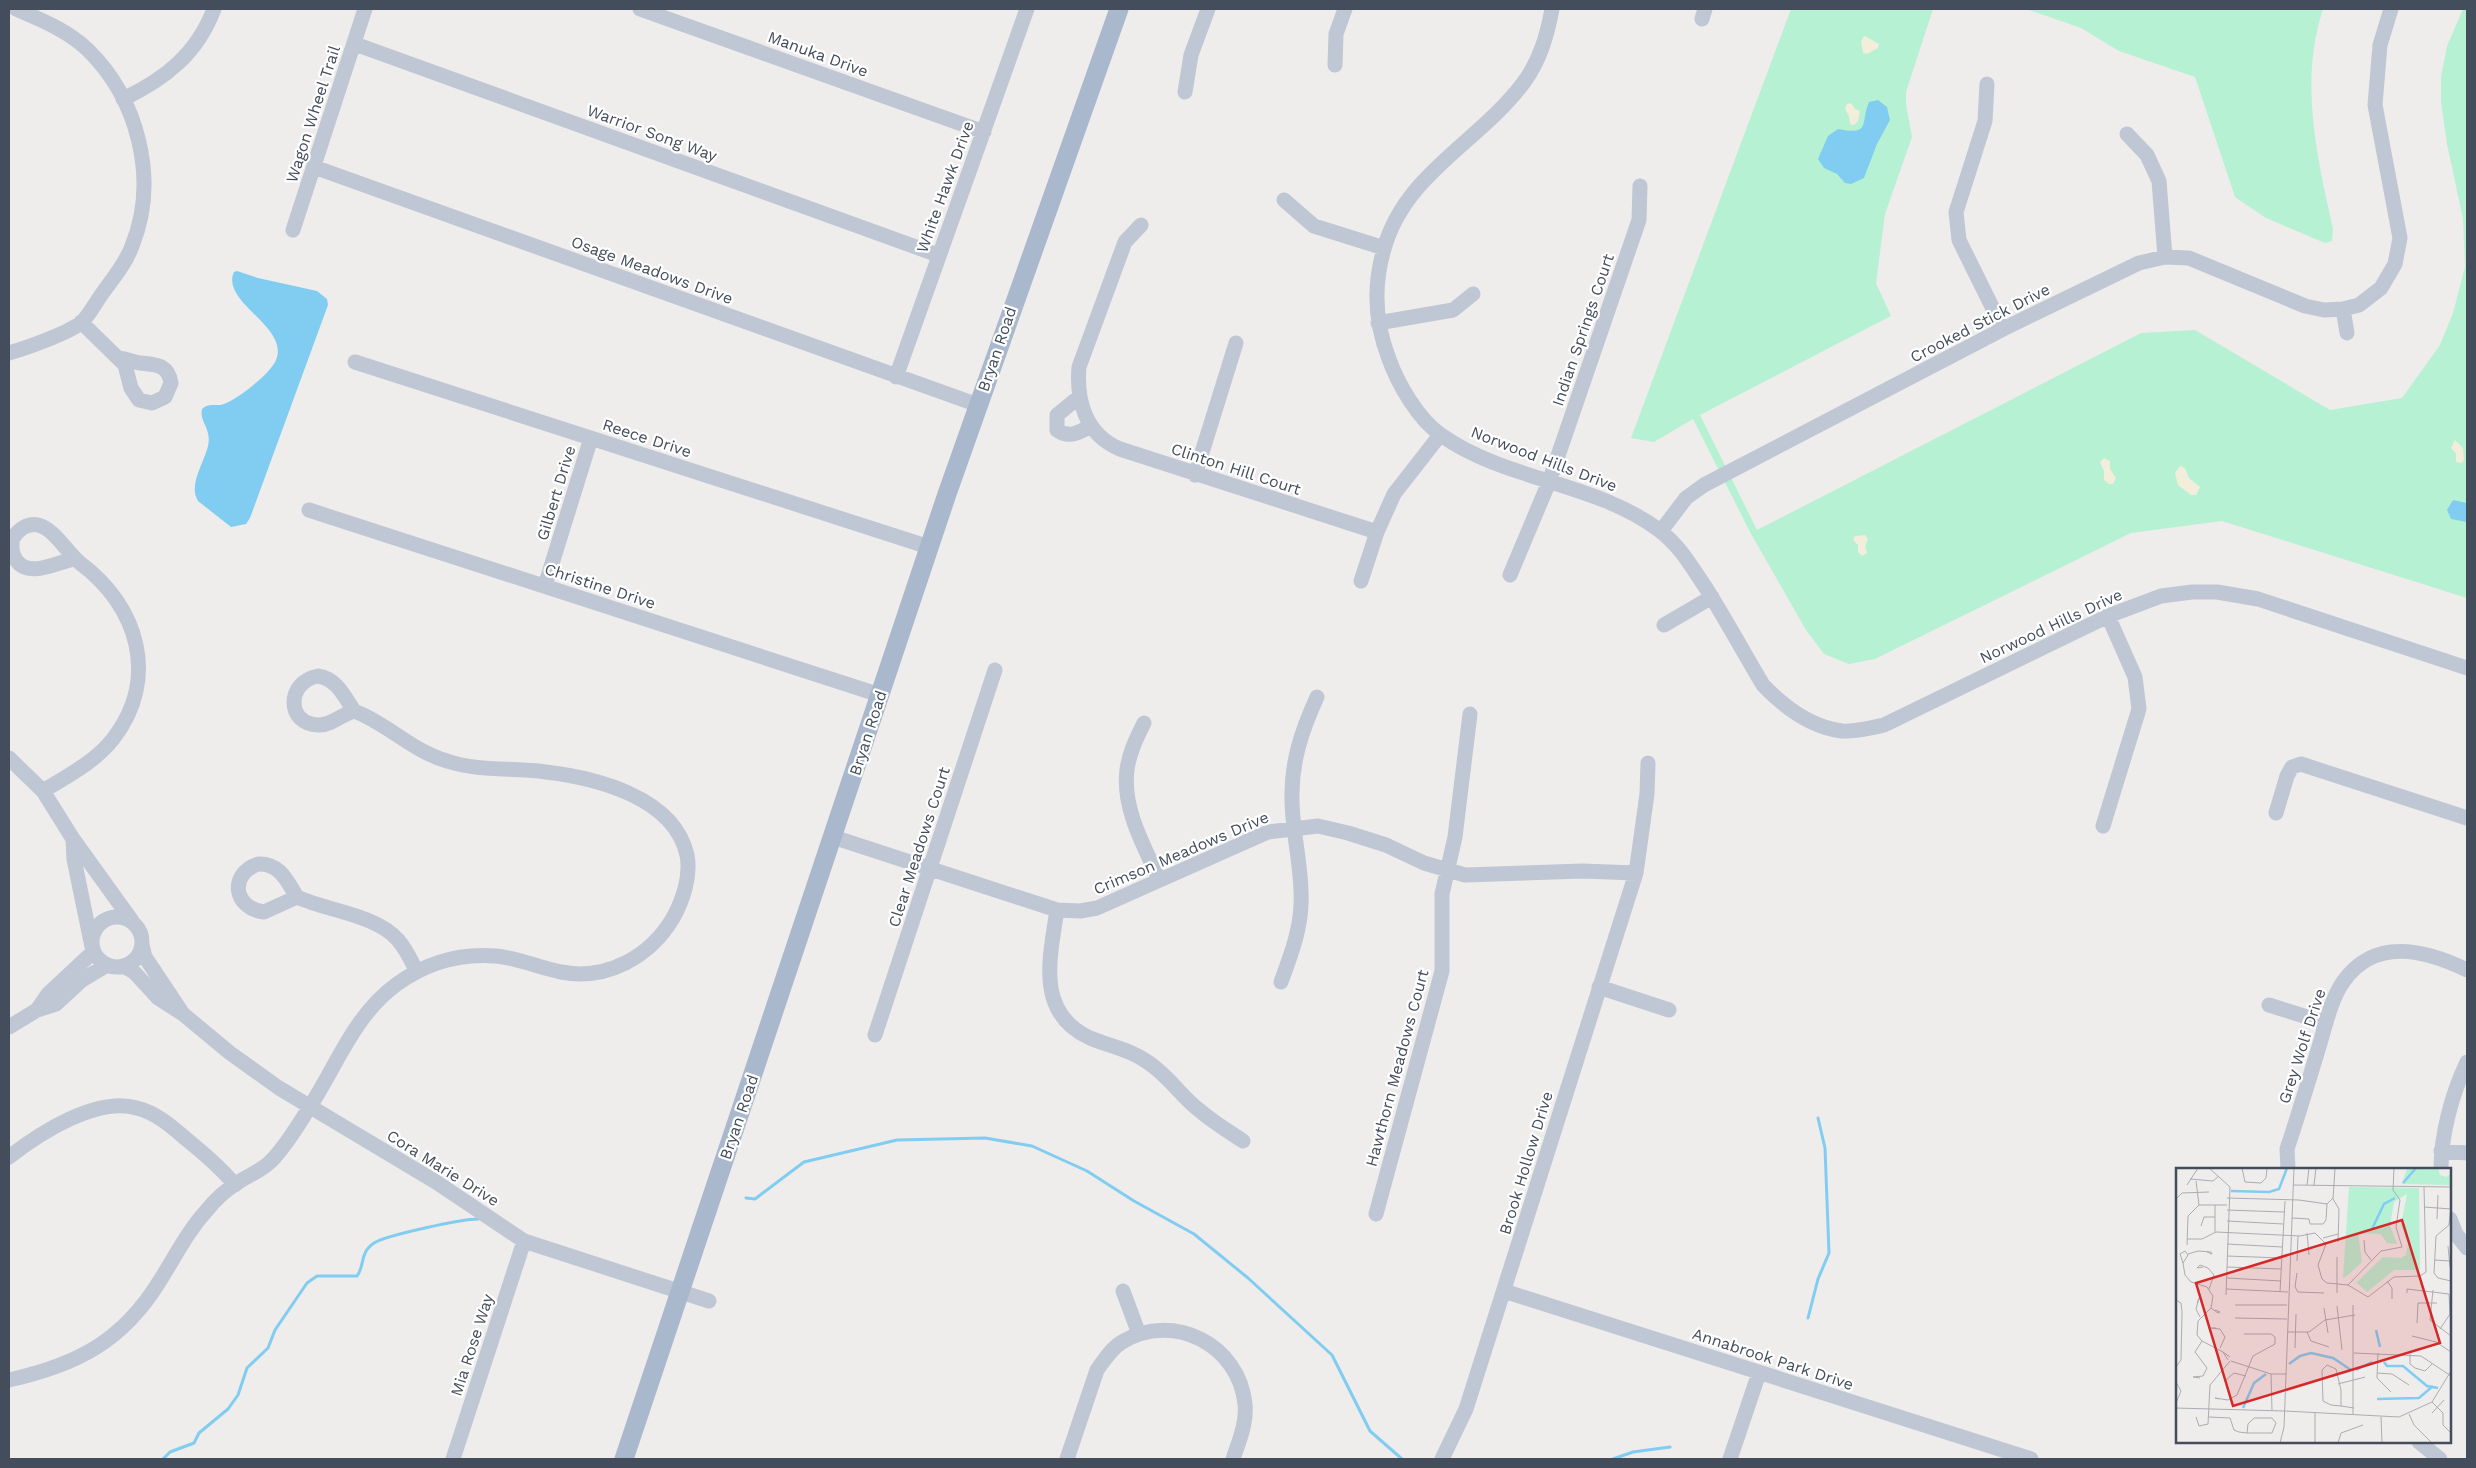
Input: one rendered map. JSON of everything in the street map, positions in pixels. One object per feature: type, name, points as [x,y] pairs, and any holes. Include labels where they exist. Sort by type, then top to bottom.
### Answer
[{"type":"main road","name":"Bryan Road","points":[[624,1459],[929,547],[1119,9]]},
{"type":"street","points":[[9,353],[31,347],[81,322],[126,260],[132,247],[140,217],[144,177],[142,156],[133,118],[109,76],[86,49],[51,24],[16,9]]},
{"type":"street","points":[[123,99],[146,88],[182,61],[202,36],[214,9]]},
{"type":"street","name":"Wagon Wheel Trail","points":[[293,230],[365,9]]},
{"type":"street","name":"Manuka Drive","points":[[640,9],[984,132]]},
{"type":"street","name":"White Hawk Drive","points":[[896,377],[1026,9]]},
{"type":"street","points":[[1185,92],[1191,55],[1208,9]]},
{"type":"street","points":[[1335,64],[1336,34],[1346,9]]},
{"type":"street","name":"Norwood Hills Drive","points":[[1552,9],[1544,44],[1525,81],[1510,99],[1410,194],[1401,207],[1384,248],[1377,283],[1378,323],[1397,379],[1416,409],[1440,435],[1484,458],[1615,505],[1636,515],[1661,531],[1688,558],[1763,685],[1779,702],[1802,717],[1843,731],[1884,725],[2108,616],[2161,596],[2217,592],[2258,599],[2467,668]]},
{"type":"street","name":"Crooked Stick Drive","points":[[1661,531],[1686,498],[1704,485],[2003,329],[2139,263],[2165,258],[2189,258],[2305,306],[2324,310],[2343,309],[2359,304],[2381,288],[2395,264],[2400,238],[2375,105],[2380,45],[2391,9]]},
{"type":"street","name":"Warrior Song Way","points":[[355,44],[938,255]]},
{"type":"street","points":[[1987,84],[1985,121],[1956,212],[1956,226],[1959,240],[2003,329]]},
{"type":"street","points":[[2126,134],[2147,155],[2159,180],[2165,258]]},
{"type":"street","name":"Osage Meadows Drive","points":[[314,167],[978,405]]},
{"type":"street","name":"Indian Springs Court","points":[[1510,575],[1549,482],[1640,220],[1640,186]]},
{"type":"street","points":[[1284,200],[1314,226],[1384,248]]},
{"type":"street","name":"Clinton Hill Court","points":[[1141,225],[1125,242],[1079,367],[1079,397],[1094,432],[1112,446],[1195,475],[1377,532]]},
{"type":"street","points":[[1378,323],[1452,310],[1473,294]]},
{"type":"street","points":[[2343,309],[2347,333]]},
{"type":"street","points":[[81,322],[119,358]]},
{"type":"street","points":[[1195,475],[1236,343]]},
{"type":"street","name":"Reece Drive","points":[[355,362],[929,547]]},
{"type":"street","points":[[1079,397],[1057,415],[1057,430],[1062,434],[1074,435],[1091,426]]},
{"type":"street","points":[[1361,581],[1377,532],[1394,494],[1440,435]]},
{"type":"street","name":"Gilbert Drive","points":[[545,586],[591,438]]},
{"type":"street","name":"Christine Drive","points":[[309,510],[880,695]]},
{"type":"street","points":[[43,791],[86,764],[113,739],[126,720],[137,681],[138,658],[134,635],[122,607],[105,583],[74,559]]},
{"type":"street","points":[[1664,625],[1712,598]]},
{"type":"street","points":[[2103,826],[2139,708],[2135,678],[2108,616]]},
{"type":"street","name":"Clear Meadows Court","points":[[875,1035],[995,670]]},
{"type":"street","points":[[1281,982],[1296,939],[1300,912],[1292,800],[1292,774],[1298,745],[1317,697]]},
{"type":"street","points":[[9,1380],[44,1372],[76,1360],[108,1340],[144,1304],[192,1227],[210,1206],[235,1184],[271,1161],[310,1106],[359,1020],[386,992],[416,970],[458,957],[484,955],[512,958],[549,970],[572,974],[615,968],[644,953],[666,929],[683,893],[688,869],[687,856],[683,844],[667,818],[634,797],[573,776],[544,771],[484,770],[442,760],[415,748],[375,721],[354,710]]},
{"type":"street","name":"Hawthorn Meadows Court","points":[[1376,1214],[1442,972],[1442,894],[1460,804],[1470,714]]},
{"type":"street","points":[[1144,723],[1134,743],[1127,770],[1128,799],[1136,827],[1159,879]]},
{"type":"street","points":[[9,758],[43,791],[107,889],[140,932],[142,945],[137,957],[124,966],[108,965],[99,960],[93,950],[74,859],[74,839]]},
{"type":"street","name":"Brook Hollow Drive","points":[[1442,1459],[1466,1409],[1636,873],[1647,794],[1648,763]]},
{"type":"street","points":[[2276,813],[2287,776],[2292,767],[2301,764],[2467,818]]},
{"type":"street","name":"Crimson Meadows Drive","points":[[833,837],[1057,910],[1080,911],[1097,908],[1126,897],[1159,879],[1268,832],[1318,826],[1348,832],[1446,871],[1483,876],[1582,871],[1636,873]]},
{"type":"street","points":[[297,897],[327,909],[381,926],[398,940],[416,970]]},
{"type":"street","points":[[1057,910],[1049,978],[1055,1004],[1064,1017],[1076,1030],[1090,1038],[1129,1051],[1147,1061],[1199,1110],[1243,1141]]},
{"type":"street","points":[[36,1010],[48,994],[93,950],[93,932],[103,920],[117,916],[132,921]]},
{"type":"street","name":"Cora Marie Drive","points":[[142,945],[145,957],[183,1014]]},
{"type":"street","name":"Grey Wolf Drive","points":[[2288,1168],[2287,1149],[2326,1023],[2343,982],[2351,972],[2371,957],[2393,950],[2418,952],[2446,960],[2467,970]]},
{"type":"street","points":[[9,1027],[36,1010],[56,1004],[82,980],[108,965]]},
{"type":"street","name":"Cora Marie Drive","points":[[124,966],[134,972],[158,998],[183,1014],[230,1054],[278,1088],[436,1182],[524,1241],[709,1301]]},
{"type":"street","points":[[1599,987],[1669,1010]]},
{"type":"street","points":[[2269,1005],[2326,1023]]},
{"type":"street","points":[[2441,1168],[2441,1151],[2448,1119],[2467,1062]]},
{"type":"street","points":[[9,1156],[30,1141],[65,1122],[99,1108],[136,1107],[162,1119],[218,1165],[235,1184]]},
{"type":"street","points":[[2441,1151],[2467,1153]]},
{"type":"street","points":[[2453,1236],[2467,1248]]},
{"type":"street","name":"Mia Rose Way","points":[[453,1459],[524,1241]]},
{"type":"street","points":[[1123,1291],[1139,1334]]},
{"type":"street","name":"Annabrook Park Drive","points":[[1504,1291],[2032,1459]]},
{"type":"street","points":[[1067,1459],[1097,1370],[1106,1357],[1122,1342],[1139,1334],[1160,1329],[1188,1333],[1212,1346],[1229,1359],[1237,1375],[1245,1403],[1245,1422],[1233,1459]]},
{"type":"street","points":[[1730,1459],[1759,1373]]},
{"type":"street","points":[[2420,1443],[2434,1457]]},
{"type":"green space","points":[[1791,9],[1933,9],[1906,92],[1906,104],[1912,137],[1885,214],[1876,283],[1891,316],[1700,415],[1757,530],[2141,333],[2195,330],[2330,410],[2402,398],[2440,345],[2453,313],[2465,267],[2463,219],[2447,144],[2441,102],[2441,77],[2447,46],[2463,9],[2467,9],[2467,598],[2222,521],[2131,533],[1875,659],[1849,664],[1824,654],[1806,630],[1750,532],[1693,419],[1654,442],[1631,438]]},
{"type":"green space","points":[[2026,9],[2323,9],[2316,36],[2311,91],[2316,147],[2333,229],[2332,241],[2325,243],[2266,218],[2235,197],[2195,77],[2119,51],[2081,28]]},
{"type":"sand","points":[[1865,36],[1879,44],[1878,48],[1867,54],[1863,53],[1861,42]]},
{"type":"sand","points":[[1851,103],[1855,109],[1860,111],[1858,121],[1854,125],[1850,124],[1849,116],[1845,109],[1847,104]]},
{"type":"sand","points":[[2455,440],[2463,448],[2464,460],[2461,463],[2456,462],[2456,453],[2451,448]]},
{"type":"sand","points":[[2104,458],[2110,461],[2110,469],[2116,478],[2113,484],[2109,484],[2104,480],[2104,471],[2100,462]]},
{"type":"sand","points":[[2180,466],[2185,468],[2189,478],[2200,487],[2196,495],[2191,495],[2178,485],[2175,473]]},
{"type":"sand","points":[[1865,535],[1868,539],[1865,546],[1867,553],[1862,556],[1858,552],[1858,545],[1853,540],[1855,536]]},
{"type":"water","points":[[1878,100],[1887,107],[1890,120],[1877,144],[1864,178],[1851,184],[1845,183],[1837,174],[1824,168],[1818,159],[1828,136],[1838,129],[1856,131],[1860,129],[1863,126],[1869,102]]},
{"type":"water","points":[[237,271],[258,278],[317,291],[327,299],[328,305],[250,518],[246,524],[231,527],[198,501],[195,495],[196,481],[209,440],[202,418],[202,409],[210,405],[221,405],[230,401],[253,385],[273,365],[278,348],[265,326],[237,294],[232,283],[234,272]]},
{"type":"water","points":[[2453,500],[2467,503],[2467,522],[2451,519],[2447,510]]},
{"type":"waterway","points":[[1808,1318],[1818,1279],[1829,1253],[1825,1148],[1818,1118]]},
{"type":"waterway","points":[[746,1198],[755,1199],[804,1162],[897,1140],[985,1138],[1032,1146],[1087,1171],[1134,1201],[1194,1234],[1248,1278],[1332,1355],[1370,1431],[1402,1459]]},
{"type":"waterway","points":[[163,1459],[170,1452],[194,1443],[199,1433],[228,1409],[238,1395],[247,1368],[268,1348],[275,1330],[307,1283],[317,1276],[357,1276],[366,1251],[374,1243],[382,1240],[425,1228],[478,1219]]},
{"type":"waterway","points":[[1613,1459],[1633,1452],[1670,1447]]}]
